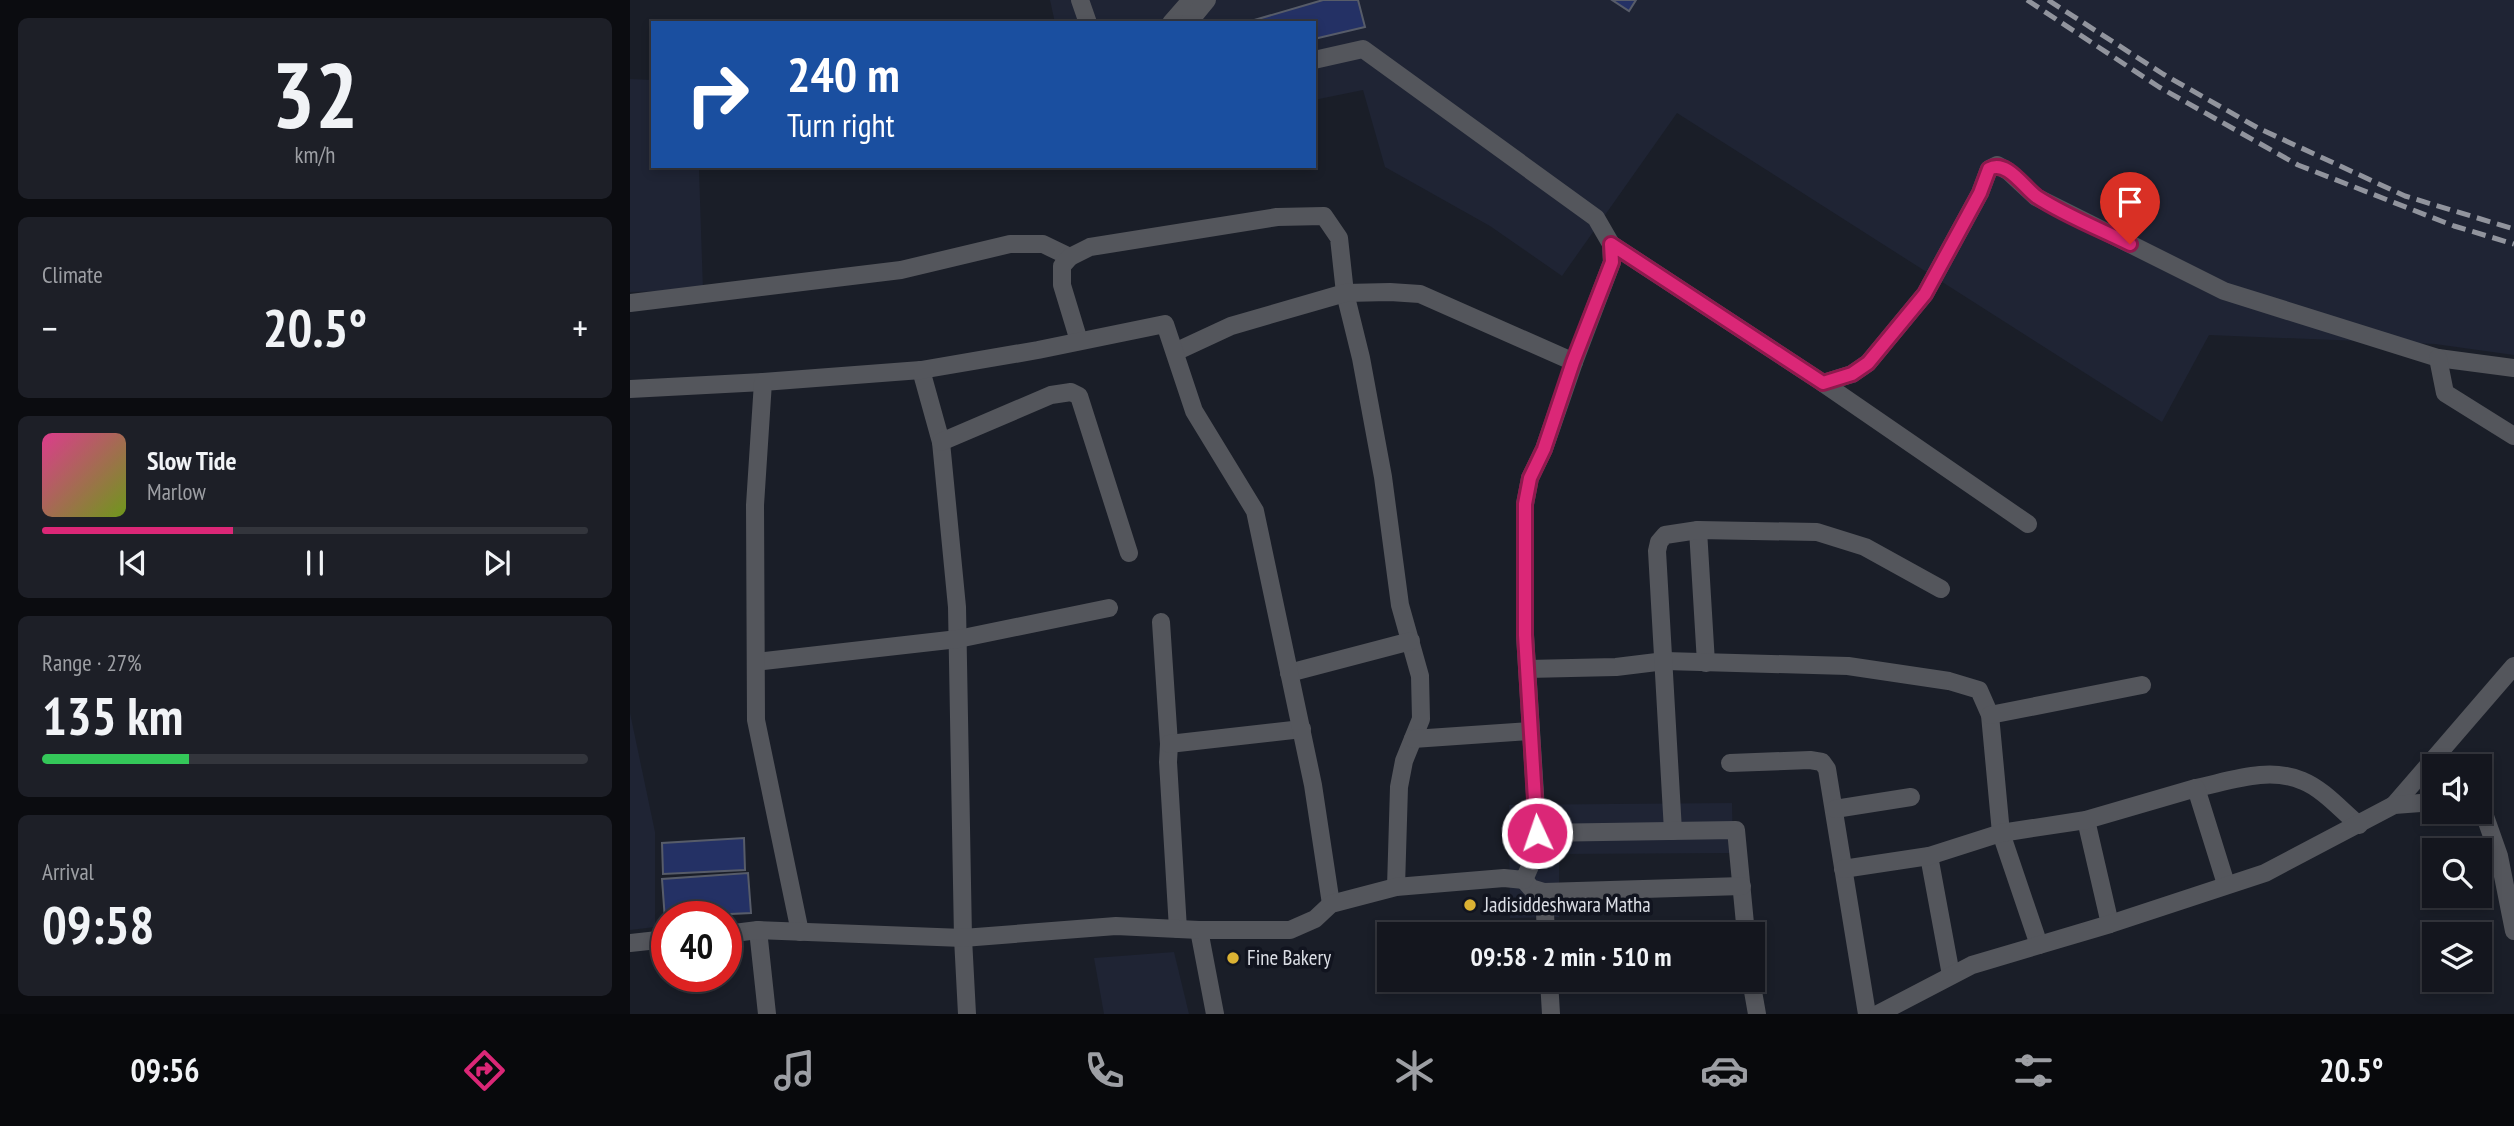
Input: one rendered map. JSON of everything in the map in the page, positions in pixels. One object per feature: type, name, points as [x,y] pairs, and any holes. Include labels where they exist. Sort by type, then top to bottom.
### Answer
[{"type":"street","points":[[1080,0],[1087,21]]},
{"type":"street","points":[[1173,21],[1191,0]]},
{"type":"street","points":[[1190,21],[1207,0]]},
{"type":"street","points":[[1316,60],[1363,49],[1596,218],[1611,244],[1823,383],[2028,524]]},
{"type":"street","points":[[1823,383],[1852,374],[1868,363],[1925,294],[1980,193],[1989,169],[1997,166],[2008,171],[2036,197],[2224,291],[2438,358],[2514,368]]},
{"type":"street","points":[[1079,341],[1062,285],[1062,266],[1070,257],[1090,247],[1277,217],[1324,216],[1339,238],[1345,293],[1361,358],[1383,477],[1400,605],[1420,676],[1421,719],[1405,761],[1399,787],[1396,887]]},
{"type":"street","points":[[630,303],[901,270],[1010,244],[1043,244],[1070,257]]},
{"type":"street","points":[[1524,880],[1531,864],[1537,833],[1527,669],[1525,504],[1530,478],[1544,449],[1573,362],[1612,262],[1611,244]]},
{"type":"street","points":[[1175,352],[1231,326],[1345,293],[1420,293],[1573,362]]},
{"type":"street","points":[[630,389],[920,370],[1165,324],[1194,411],[1255,511],[1313,785],[1331,904]]},
{"type":"street","points":[[2438,358],[2445,393],[2514,436]]},
{"type":"street","points":[[920,370],[941,442],[957,607],[963,938],[967,1014]]},
{"type":"street","points":[[762,382],[755,505],[756,720],[800,932]]},
{"type":"street","points":[[941,442],[1051,396],[1071,392],[1079,396],[1129,554]]},
{"type":"street","points":[[1673,831],[1658,563],[1659,542],[1665,535],[1698,530],[1817,532],[1865,547],[1941,589]]},
{"type":"street","points":[[1698,530],[1706,663]]},
{"type":"street","points":[[756,662],[958,639],[1109,608]]},
{"type":"street","points":[[1160,622],[1178,929]]},
{"type":"street","points":[[1289,673],[1411,641]]},
{"type":"street","points":[[1527,669],[1616,667],[1665,661],[1848,666],[1949,681],[1979,690],[1990,715],[2001,832],[2039,945]]},
{"type":"street","points":[[1890,1011],[1972,965],[2110,924],[2264,873],[2359,825],[2394,805],[2514,666]]},
{"type":"street","points":[[1990,715],[2142,685]]},
{"type":"street","points":[[1169,744],[1302,729]]},
{"type":"street","points":[[1413,740],[1531,731]]},
{"type":"street","points":[[1730,763],[1810,760],[1822,762],[1827,769],[1867,1014]]},
{"type":"street","points":[[1843,869],[1929,856],[2001,832],[2086,820],[2196,788],[2253,776],[2284,775],[2305,781],[2359,825]]},
{"type":"street","points":[[2196,788],[2226,884]]},
{"type":"street","points":[[1835,809],[1911,797]]},
{"type":"street","points":[[2394,805],[2422,803]]},
{"type":"street","points":[[2086,820],[2110,924]]},
{"type":"street","points":[[2488,824],[2499,856],[2514,931]]},
{"type":"street","points":[[1537,833],[1736,830],[1745,922]]},
{"type":"street","points":[[1929,856],[1951,975]]},
{"type":"street","points":[[742,932],[963,938],[1115,926],[1290,930],[1315,919],[1331,904],[1396,887],[1504,878],[1524,880],[1531,888],[1544,892],[1742,886]]},
{"type":"street","points":[[1544,892],[1545,922]]},
{"type":"street","points":[[758,930],[767,1014]]},
{"type":"street","points":[[1199,930],[1215,1014]]},
{"type":"street","points":[[630,943],[651,941]]},
{"type":"street","points":[[1550,992],[1551,1014]]},
{"type":"street","points":[[1753,992],[1757,1014]]},
{"type":"shaded area","points":[[1050,0],[2514,0],[2514,355],[2435,344],[2209,335],[2162,422],[1677,113],[1562,276],[1490,226],[1385,167],[1363,90],[1316,100],[1316,21],[1055,21]]},
{"type":"shaded area","points":[[630,79],[651,80],[651,168],[710,168],[699,170],[703,290],[630,292]]},
{"type":"shaded area","points":[[630,713],[655,832],[655,901],[651,901],[651,927],[630,930]]},
{"type":"shaded area","points":[[1732,803],[1733,853],[1559,854],[1559,917],[1510,918],[1509,805]]},
{"type":"shaded area","points":[[1174,952],[1189,1014],[1104,1014],[1094,958]]},
{"type":"building","points":[[1323,0],[1358,0],[1365,27],[1316,39],[1316,21],[1251,21]]},
{"type":"building","points":[[1612,0],[1636,0],[1629,11]]},
{"type":"building","points":[[744,838],[745,870],[663,874],[662,843]]},
{"type":"building","points":[[748,873],[751,913],[742,913],[742,901],[664,901],[662,879]]},
{"type":"railway","points":[[2027,0],[2159,87],[2298,165],[2454,226],[2514,244]]},
{"type":"railway","points":[[2048,0],[2163,74],[2258,128],[2405,196],[2514,229]]},
{"type":"place","name":"Jadisiddeshwara Matha","points":[[1470,905]]},
{"type":"place","name":"Fine Bakery","points":[[1233,958]]},
{"type":"route","points":[[1537,833],[1525,635],[1525,504],[1530,478],[1544,449],[1573,362],[1612,262],[1611,244],[1823,383],[1852,374],[1868,363],[1925,294],[1980,193],[1989,169],[1993,166],[2008,171],[2036,197],[2130,244]]}]
